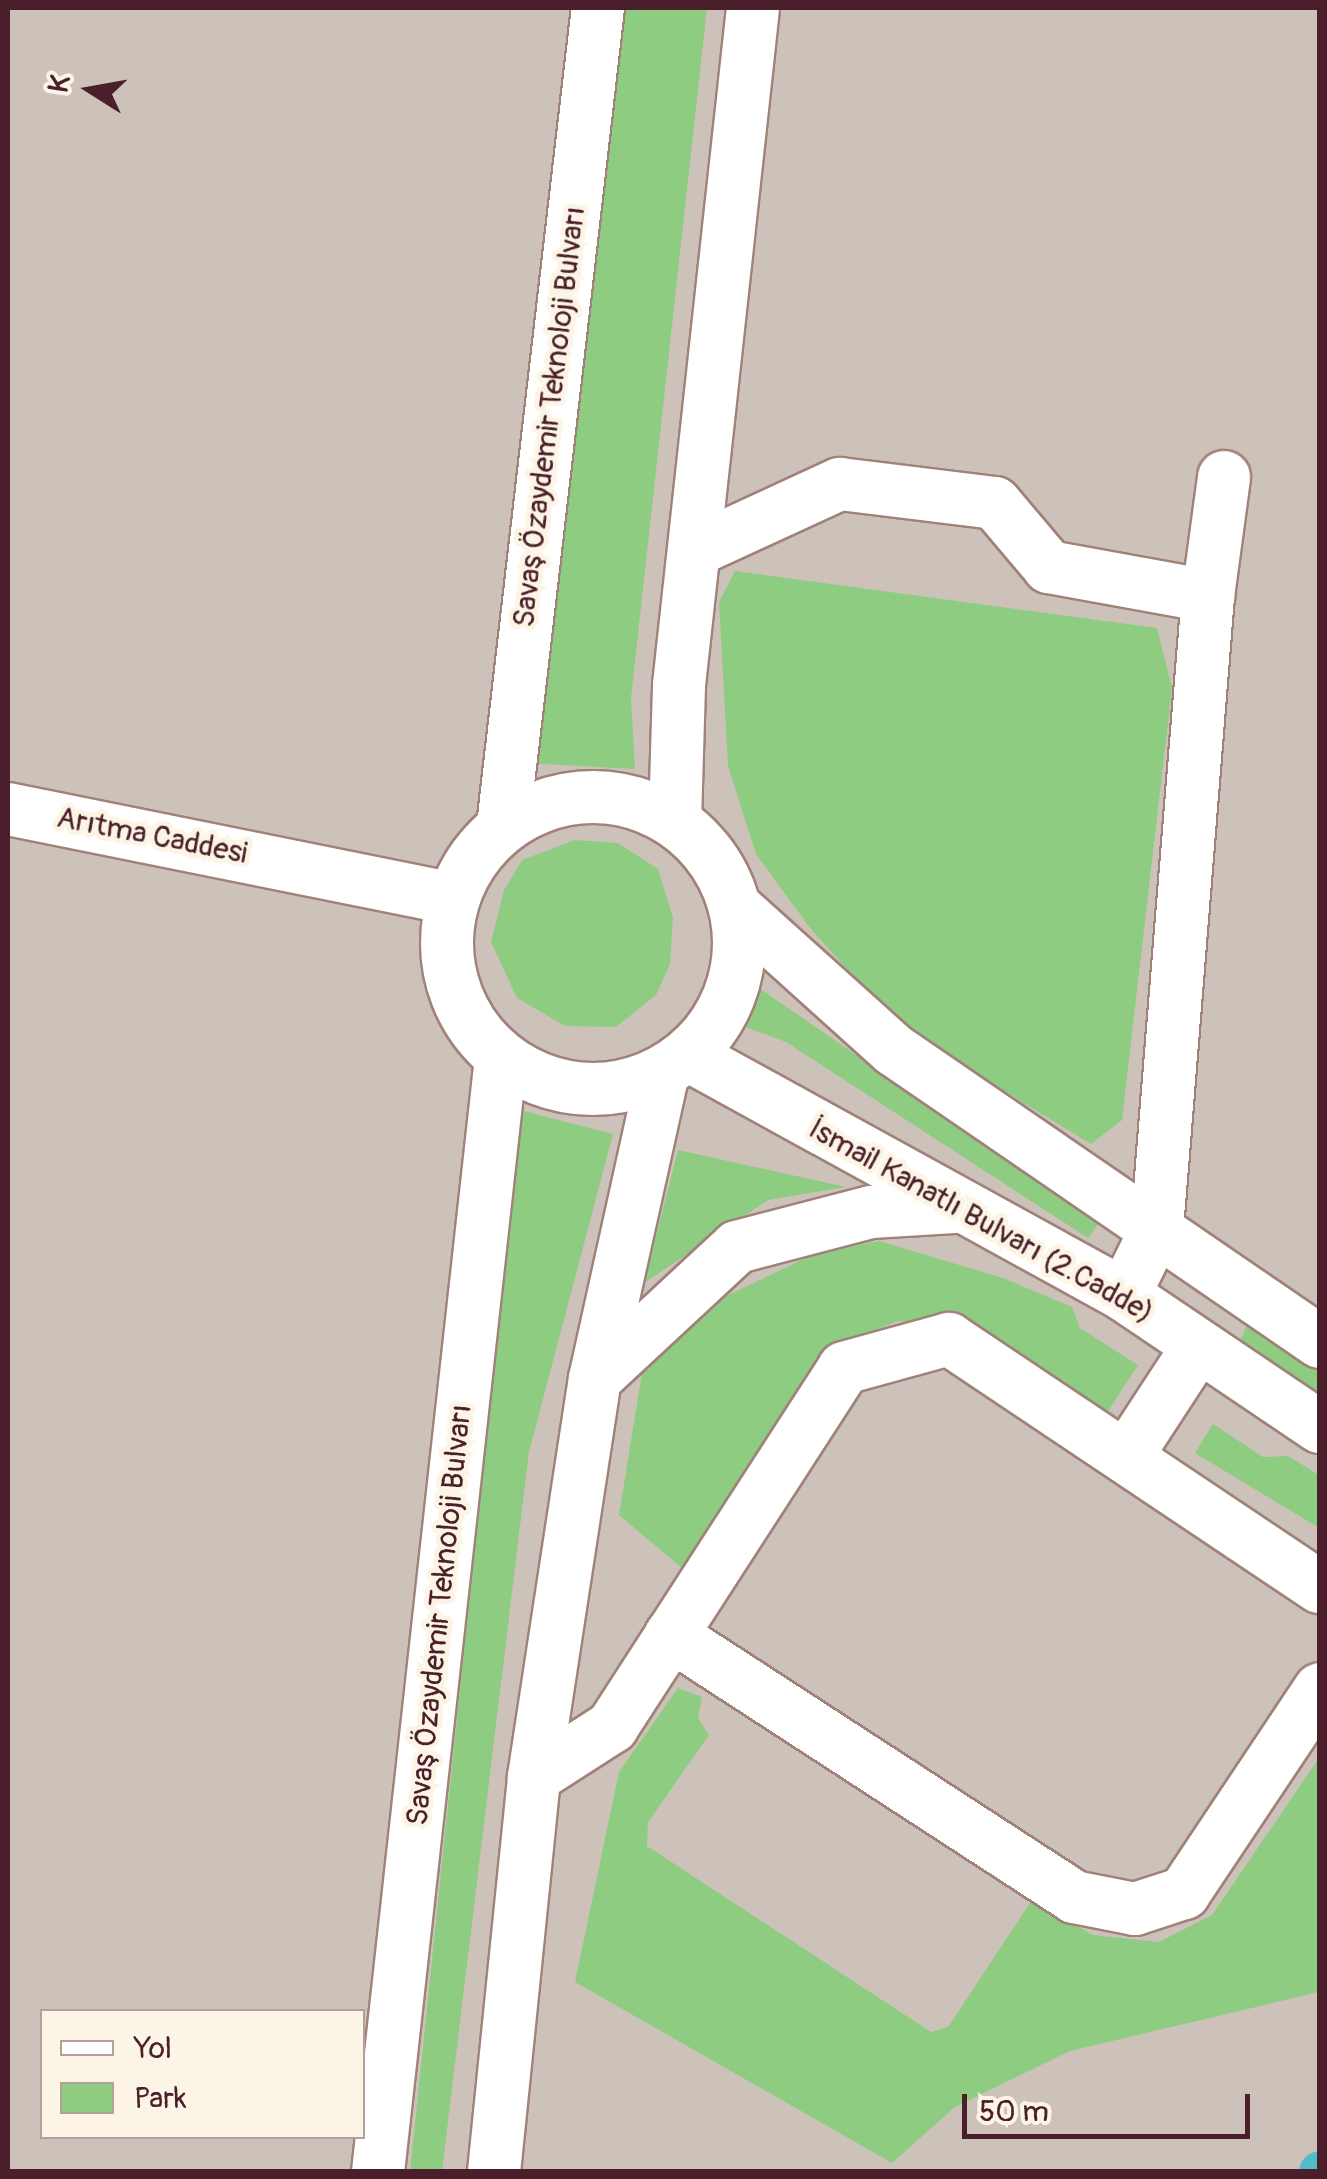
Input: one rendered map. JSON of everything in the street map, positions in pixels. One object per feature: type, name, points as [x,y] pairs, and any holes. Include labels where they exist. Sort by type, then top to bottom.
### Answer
[{"type":"street","name":"Savaş Özaydemir Teknoloji Bulvarı","points":[[503,826],[598,8]]},
{"type":"street","points":[[675,820],[679,685],[753,8]]},
{"type":"street","points":[[1124,1296],[1157,1228],[1208,596],[1224,477]]},
{"type":"street","points":[[694,551],[840,484],[995,503],[1049,567],[1208,596]]},
{"type":"street","points":[[588,796],[633,801],[675,820],[714,858],[735,908],[740,948],[732,988],[715,1024],[676,1064],[622,1087],[580,1089],[538,1080],[501,1058],[471,1026],[452,986],[446,943],[453,899],[472,859],[503,826],[542,804],[588,796]]},
{"type":"street","name":"Arıtma Caddesi","points":[[8,809],[296,863],[453,899]]},
{"type":"street","points":[[735,908],[894,1050],[1320,1342]]},
{"type":"street","name":"Savaş Özaydemir Teknoloji Bulvarı","points":[[378,2172],[501,1058]]},
{"type":"street","points":[[494,2172],[534,1777],[594,1380],[676,1064]]},
{"type":"street","name":"İsmail Kanatlı Bulvarı (2.Cadde)","points":[[676,1064],[1124,1296],[1320,1427]]},
{"type":"street","points":[[594,1380],[737,1247],[871,1212],[954,1207]]},
{"type":"street","points":[[534,1777],[612,1728],[844,1368],[949,1338],[1320,1586]]},
{"type":"street","points":[[1126,1457],[1197,1348]]},
{"type":"street","points":[[672,1635],[1074,1898],[1135,1909],[1184,1893],[1320,1689]]},
{"type":"shaded area","points":[[8,8],[1319,8],[1319,2171],[8,2172]]},
{"type":"green space","points":[[617,8],[707,8],[631,698],[635,769],[524,763]]},
{"type":"green space","points":[[735,571],[1157,628],[1172,688],[1122,1120],[1091,1144],[898,1026],[810,928],[756,854],[728,766],[719,602]]},
{"type":"green space","points":[[575,840],[618,843],[658,869],[673,918],[670,964],[656,995],[616,1027],[565,1026],[517,998],[491,942],[504,890],[522,860]]},
{"type":"green space","points":[[736,972],[1099,1223],[1088,1238],[786,1042],[732,1022]]},
{"type":"green space","points":[[520,1110],[613,1134],[529,1452],[442,2171],[410,2172]]},
{"type":"green space","points":[[678,1150],[846,1187],[768,1200],[644,1283]]},
{"type":"green space","points":[[879,1241],[1003,1278],[1072,1307],[1080,1328],[1138,1365],[1103,1419],[944,1325],[898,1321],[865,1334],[805,1396],[689,1574],[619,1515],[642,1373],[716,1301],[816,1253]]},
{"type":"green space","points":[[1248,1323],[1319,1371],[1319,1403],[1237,1349]]},
{"type":"green space","points":[[1213,1424],[1263,1457],[1288,1456],[1319,1475],[1319,1528],[1195,1453]]},
{"type":"green space","points":[[678,1688],[702,1697],[698,1718],[709,1735],[648,1822],[647,1846],[931,2032],[948,2027],[1032,1900],[1093,1935],[1159,1942],[1212,1915],[1319,1758],[1319,1992],[1070,2051],[955,2107],[892,2163],[575,1982],[619,1772]]}]
